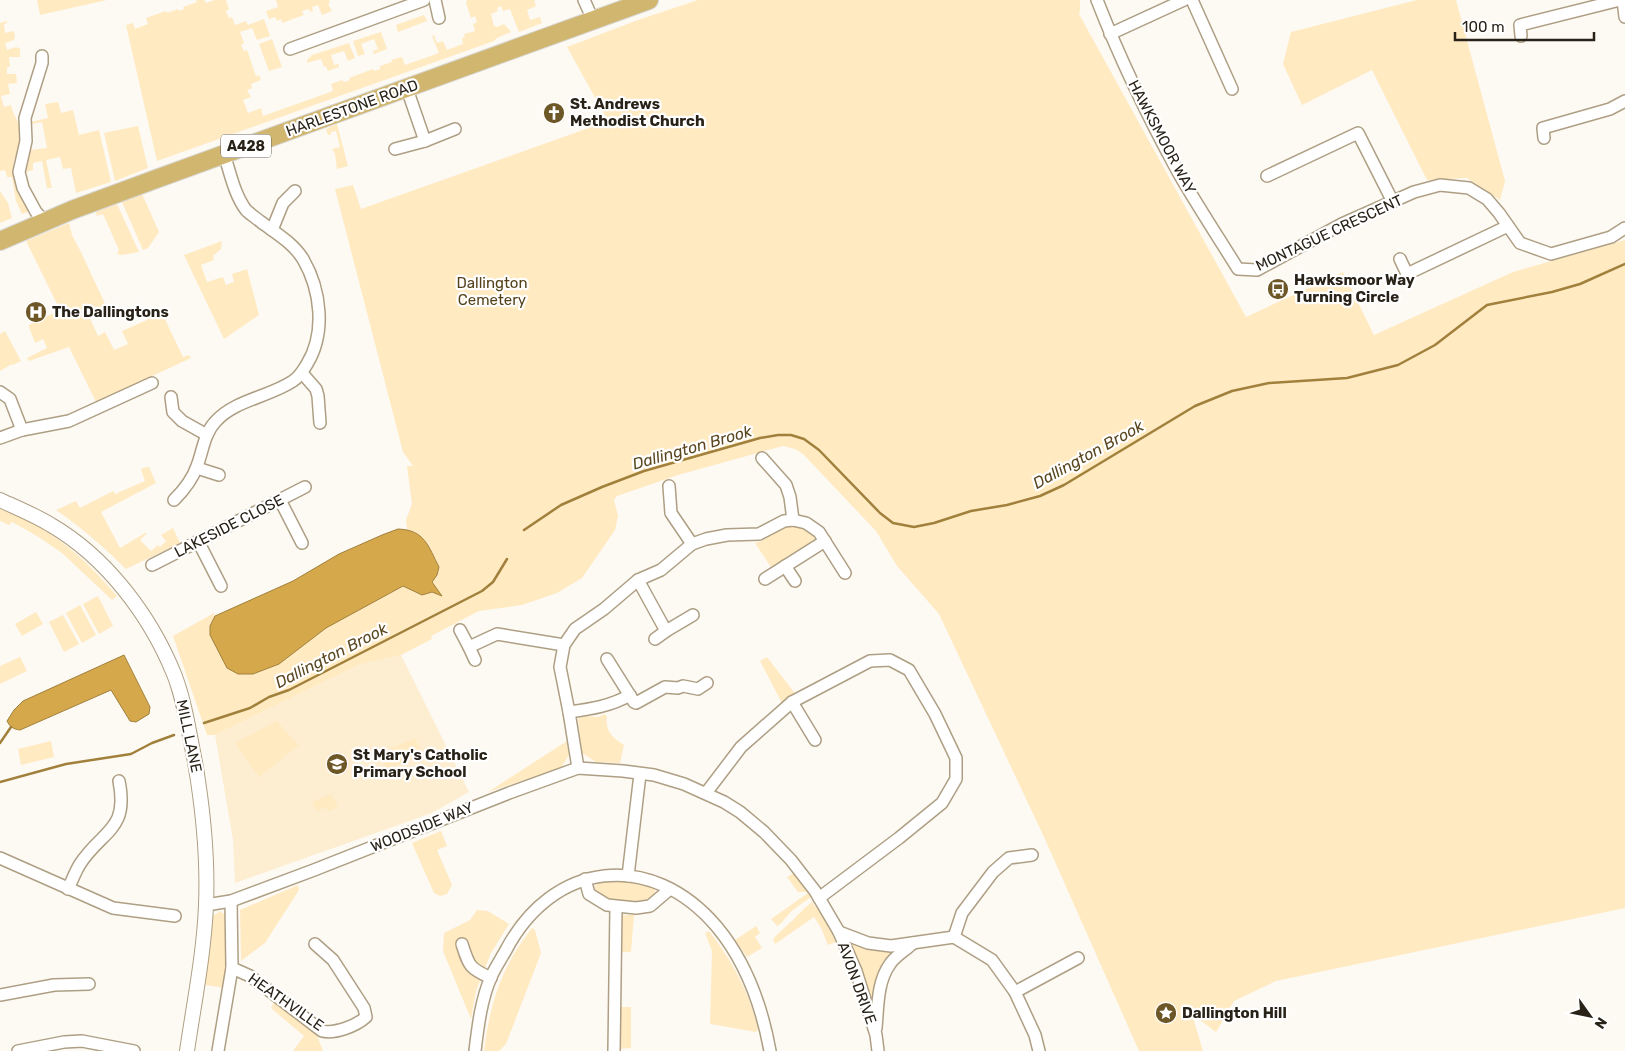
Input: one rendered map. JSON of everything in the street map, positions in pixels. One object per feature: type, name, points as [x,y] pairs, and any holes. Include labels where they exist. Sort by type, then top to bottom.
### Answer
[{"type":"main road","name":"HARLESTONE ROAD","points":[[0,241],[224,154],[649,0]]},
{"type":"street","points":[[290,49],[424,0]]},
{"type":"street","points":[[435,0],[438,18]]},
{"type":"street","points":[[584,0],[593,20]]},
{"type":"street","name":"HAWKSMOOR WAY","points":[[1097,0],[1134,86],[1178,172],[1238,269]]},
{"type":"street","points":[[1110,34],[1184,0]]},
{"type":"street","points":[[1192,0],[1232,89]]},
{"type":"street","points":[[1521,36],[1520,25],[1622,0],[1625,17]]},
{"type":"street","points":[[42,56],[42,63],[25,118],[26,141],[18,172],[23,188],[36,212],[45,222]]},
{"type":"street","points":[[407,89],[425,141]]},
{"type":"street","points":[[1544,138],[1543,128],[1610,109],[1625,101]]},
{"type":"street","points":[[395,149],[425,141],[454,129]]},
{"type":"street","points":[[1267,176],[1358,133],[1393,202]]},
{"type":"street","points":[[174,500],[196,468],[207,434],[214,423],[228,411],[277,390],[294,380],[302,373],[314,354],[319,335],[316,293],[304,261],[296,249],[248,211],[240,200],[224,154]]},
{"type":"street","name":"MONTAGUE CRESCENT","points":[[1238,269],[1257,270],[1342,224],[1414,192],[1440,185],[1469,188],[1487,199],[1520,243],[1551,254],[1611,237],[1625,228]]},
{"type":"street","points":[[272,230],[283,203],[295,191]]},
{"type":"street","points":[[1400,259],[1407,274],[1508,226]]},
{"type":"street","points":[[302,373],[316,390],[320,423]]},
{"type":"street","points":[[0,438],[22,430],[70,421],[152,384]]},
{"type":"street","points":[[0,392],[10,399],[22,430]]},
{"type":"street","points":[[171,397],[173,412],[192,428],[207,434]]},
{"type":"street","points":[[762,458],[786,485],[790,497],[793,520]]},
{"type":"street","points":[[196,468],[219,476]]},
{"type":"street","points":[[669,486],[671,513],[692,544]]},
{"type":"street","name":"LAKESIDE CLOSE","points":[[152,565],[305,487]]},
{"type":"street","name":"MILL LANE","points":[[0,500],[52,525],[92,555],[109,572],[149,626],[174,674],[182,700],[200,794],[206,851],[206,905],[200,965],[187,1051]]},
{"type":"street","points":[[280,500],[302,542]]},
{"type":"street","points":[[578,768],[560,668],[564,645],[575,629],[596,616],[638,580],[661,570],[692,544],[727,535],[759,534],[784,521],[793,520],[806,523],[818,532],[845,573]]},
{"type":"street","points":[[198,541],[221,586]]},
{"type":"street","points":[[765,579],[825,541]]},
{"type":"street","points":[[785,566],[795,581]]},
{"type":"street","points":[[638,580],[666,631]]},
{"type":"street","points":[[654,639],[693,615]]},
{"type":"street","points":[[460,630],[475,660]]},
{"type":"street","points":[[469,647],[497,634],[564,645]]},
{"type":"street","points":[[608,659],[636,703],[665,687],[678,688],[683,686],[698,689],[706,683]]},
{"type":"street","points":[[706,793],[741,747],[792,702],[870,661],[890,660],[909,670],[935,714],[956,758],[956,779],[942,803],[819,898]]},
{"type":"street","points":[[569,712],[601,707],[632,698]]},
{"type":"street","points":[[792,702],[815,740]]},
{"type":"street","name":"WOODSIDE WAY","points":[[206,905],[231,901],[578,768],[640,774]]},
{"type":"street","points":[[628,876],[640,774]]},
{"type":"street","name":"AVON DRIVE","points":[[640,774],[654,775],[684,784],[706,793],[740,812],[764,832],[791,860],[819,898],[839,932],[856,971],[876,1034],[878,1051]]},
{"type":"street","points":[[68,889],[80,864],[117,823],[122,798],[119,781]]},
{"type":"street","points":[[954,937],[962,913],[993,872],[1009,858],[1032,855]]},
{"type":"street","points":[[0,858],[114,908],[175,916]]},
{"type":"street","points":[[475,1051],[478,1022],[491,978],[513,936],[525,920],[543,902],[562,888],[585,879],[602,876],[628,876],[652,881],[670,889],[696,906],[717,928],[745,970],[766,1026],[770,1051]]},
{"type":"street","points":[[585,879],[589,894],[607,905],[616,907],[636,908],[650,906],[670,889]]},
{"type":"street","points":[[218,1051],[232,968],[231,901]]},
{"type":"street","points":[[614,1051],[616,907]]},
{"type":"street","name":"AVON DRIVE","points":[[839,932],[868,943],[891,946],[913,943]]},
{"type":"street","points":[[913,943],[954,937],[992,960],[1015,992],[1035,1036],[1039,1051]]},
{"type":"street","name":"AVON DRIVE","points":[[876,1034],[880,987],[884,974],[890,962],[913,943]]},
{"type":"street","name":"HEATHVILLE","points":[[232,968],[250,976],[322,1031],[330,1032],[358,1023],[366,1017],[364,1008],[333,960],[315,944]]},
{"type":"street","points":[[462,944],[469,965],[475,971],[491,978]]},
{"type":"street","points":[[1015,992],[1078,958]]},
{"type":"street","points":[[0,996],[54,985],[89,984]]},
{"type":"street","points":[[20,1051],[64,1042],[82,1041],[131,1051]]},
{"type":"shaded area","points":[[398,529],[414,532],[428,546],[439,567],[437,575],[432,582],[442,596],[432,592],[422,595],[403,586],[326,628],[279,664],[253,674],[238,674],[227,668],[210,635],[210,626],[215,616],[293,581],[339,554]]},
{"type":"shaded area","points":[[124,655],[150,707],[149,714],[136,722],[130,721],[111,690],[20,730],[15,729],[8,723],[7,721],[14,710],[23,701]]},
{"type":"shaded area","name":"St Mary's Catholic Primary School","points":[[401,655],[469,792],[432,813],[235,883],[233,840],[215,735],[358,665]]},
{"type":"green space","points":[[37,0],[107,0],[40,15]]},
{"type":"green space","points":[[196,0],[204,0],[206,3],[215,0],[226,0],[229,9],[226,11],[229,18],[232,17],[235,25],[246,21],[248,25],[264,19],[270,36],[257,40],[252,28],[240,32],[244,43],[241,45],[244,51],[247,50],[256,76],[259,75],[261,80],[251,84],[252,88],[247,90],[251,97],[243,100],[248,113],[261,108],[263,116],[333,91],[331,84],[342,80],[344,82],[350,80],[349,78],[373,69],[374,71],[380,69],[380,66],[392,62],[391,60],[402,57],[405,65],[439,53],[432,36],[434,35],[437,43],[443,41],[447,50],[463,44],[462,38],[465,37],[464,34],[475,31],[473,24],[477,22],[475,16],[471,18],[466,3],[467,0],[536,0],[534,1],[536,6],[527,10],[530,20],[540,17],[542,23],[519,32],[510,9],[503,11],[501,6],[497,8],[498,11],[491,14],[494,26],[497,27],[504,24],[511,32],[494,41],[157,161],[126,25],[133,23],[135,29],[148,24],[146,18],[166,11],[167,13],[178,9],[179,11],[184,9],[183,7],[197,2]]},
{"type":"green space","points":[[276,0],[329,0],[330,3],[328,4],[332,11],[322,15],[318,5],[312,7],[313,11],[310,12],[309,9],[302,11],[304,15],[282,23],[281,19],[277,21],[275,17],[269,19],[266,11],[278,7]]},
{"type":"green space","name":"Dallington Cemetery","points":[[698,0],[1080,0],[1079,14],[1246,317],[1343,272],[1374,335],[1513,272],[1625,240],[1625,908],[1276,981],[1234,1001],[1216,1032],[1192,1014],[1203,1051],[1139,1051],[1044,837],[939,614],[897,566],[876,531],[803,454],[795,449],[783,446],[678,475],[617,496],[614,500],[618,516],[615,530],[582,578],[557,593],[522,605],[479,611],[431,636],[432,639],[401,655],[358,665],[215,735],[207,735],[173,636],[214,613],[215,616],[210,626],[279,664],[326,628],[403,586],[422,595],[432,592],[441,595],[432,582],[437,575],[439,567],[419,535],[407,530],[406,520],[412,504],[407,466],[413,466],[403,452],[335,189],[353,185],[361,209],[608,121],[567,47]]},
{"type":"green space","points":[[1417,0],[1456,0],[1505,181],[1500,200],[1467,178],[1427,180],[1372,70],[1302,105],[1283,64],[1291,32]]},
{"type":"green space","points":[[424,15],[427,21],[398,32],[396,25]]},
{"type":"green space","points":[[7,21],[4,24],[5,33],[14,31],[15,38],[5,43],[7,50],[16,47],[20,49],[20,57],[9,57],[10,67],[7,67],[7,74],[16,74],[17,83],[8,84],[10,94],[1,96],[4,107],[11,105],[21,130],[13,175],[17,188],[30,211],[22,214],[16,201],[12,177],[7,177],[5,170],[0,171],[0,23]]},
{"type":"green space","points":[[381,32],[387,49],[374,54],[373,51],[378,49],[374,39],[361,44],[365,54],[358,56],[353,41]]},
{"type":"green space","points":[[272,39],[282,67],[269,71],[259,44]]},
{"type":"green space","points":[[349,43],[355,58],[348,61],[344,51],[331,55],[334,65],[339,64],[339,67],[328,71],[321,59],[307,63],[307,60],[312,55]]},
{"type":"green space","points":[[58,102],[61,113],[73,110],[79,135],[99,130],[111,182],[76,193],[71,168],[63,169],[60,157],[46,160],[52,188],[47,188],[42,161],[33,163],[33,170],[26,172],[28,151],[47,148],[42,122],[32,124],[31,122],[48,118],[45,104]]},
{"type":"green space","points":[[337,124],[348,166],[337,169],[335,154],[332,149],[340,147],[336,131],[328,135],[326,129]]},
{"type":"green space","points":[[138,126],[148,168],[115,181],[104,133]]},
{"type":"green space","points":[[0,191],[8,203],[12,218],[0,223]]},
{"type":"green space","points":[[142,194],[159,232],[148,248],[143,250],[122,202]]},
{"type":"green space","points":[[117,204],[139,252],[117,254],[119,250],[103,214],[97,216],[96,212]]},
{"type":"green space","points":[[69,223],[72,235],[106,306],[88,314],[98,336],[105,332],[114,350],[128,344],[122,331],[147,320],[145,316],[160,309],[183,357],[189,355],[191,358],[96,402],[69,347],[29,361],[27,358],[47,348],[43,339],[35,343],[29,325],[60,310],[26,241]]},
{"type":"green space","points":[[222,241],[221,249],[213,256],[214,260],[201,265],[207,282],[223,277],[226,285],[234,282],[232,274],[247,269],[259,315],[224,339],[184,255]]},
{"type":"green space","points":[[5,331],[21,361],[0,371],[0,334]]},
{"type":"green space","points":[[149,467],[156,483],[101,512],[120,548],[147,533],[140,540],[151,551],[158,545],[160,547],[166,541],[161,535],[173,528],[180,543],[126,569],[92,538],[56,510],[76,501],[80,508],[113,491],[115,494],[145,481],[141,469]]},
{"type":"green space","points":[[0,507],[35,525],[64,544],[90,567],[117,596],[112,600],[62,553],[37,536],[12,522],[9,525],[0,521]]},
{"type":"green space","points":[[790,525],[809,529],[817,537],[814,544],[808,544],[771,567],[755,543]]},
{"type":"green space","points":[[98,596],[113,626],[99,634],[83,604]]},
{"type":"green space","points":[[80,605],[96,635],[82,643],[66,613]]},
{"type":"green space","points":[[36,612],[43,624],[22,636],[15,624]]},
{"type":"green space","points":[[63,615],[79,644],[64,652],[49,622]]},
{"type":"green space","points":[[20,657],[27,671],[0,684],[0,666]]},
{"type":"green space","points":[[767,657],[797,696],[783,705],[760,661]]},
{"type":"green space","points":[[605,714],[607,726],[611,734],[624,745],[620,763],[596,762],[582,753],[578,719],[583,716],[598,717]]},
{"type":"green space","points":[[276,721],[299,745],[259,777],[235,743]]},
{"type":"green space","points":[[415,738],[423,754],[386,770],[381,760],[388,756],[387,750]]},
{"type":"green space","points":[[51,741],[54,757],[21,765],[18,749]]},
{"type":"green space","points":[[567,741],[569,755],[561,768],[488,792]]},
{"type":"green space","points":[[331,794],[338,807],[329,811],[324,807],[317,811],[312,802]]},
{"type":"green space","points":[[441,831],[447,846],[437,850],[452,885],[447,894],[440,896],[434,893],[412,843]]},
{"type":"green space","points":[[794,873],[807,892],[798,892],[787,877]]},
{"type":"green space","points":[[613,880],[634,882],[655,889],[655,898],[649,903],[613,903],[595,894],[594,887],[599,882]]},
{"type":"green space","points":[[298,885],[299,890],[265,943],[241,961],[240,910]]},
{"type":"green space","points":[[808,893],[811,897],[793,910],[777,926],[771,919]]},
{"type":"green space","points":[[812,902],[825,919],[836,942],[828,945],[814,917],[775,944],[773,939]]},
{"type":"green space","points":[[477,910],[488,911],[509,924],[491,953],[476,991],[471,1019],[443,951],[444,933],[470,920]]},
{"type":"green space","points":[[220,911],[227,917],[229,955],[225,988],[205,985],[213,916]]},
{"type":"green space","points":[[619,915],[634,915],[631,952],[616,952]]},
{"type":"green space","points":[[756,926],[760,933],[755,937],[762,948],[747,957],[735,940]]},
{"type":"green space","points":[[532,928],[535,930],[541,953],[506,1044],[499,1051],[484,1051],[490,1017],[499,986],[512,957]]},
{"type":"green space","points":[[709,931],[733,966],[745,990],[755,1016],[758,1029],[756,1032],[710,1024],[712,951],[705,933]]},
{"type":"green space","points":[[853,941],[895,951],[875,1011],[848,943]]},
{"type":"green space","points":[[275,1000],[316,1033],[323,1051],[293,1051],[304,1036],[271,1008]]},
{"type":"green space","points":[[616,1007],[631,1007],[631,1048],[617,1049]]},
{"type":"waterway","name":"Dallington Brook","points":[[524,530],[561,505],[644,471],[760,438],[778,435],[791,435],[804,439],[819,450],[880,513],[893,523],[914,527],[934,523],[971,511],[1007,505],[1040,496],[1064,485],[1195,406],[1232,391],[1269,383],[1347,378],[1398,365],[1435,345],[1487,305],[1552,292],[1580,284],[1625,264]]},
{"type":"waterway","name":"Dallington Brook","points":[[204,723],[250,708],[269,697],[289,690],[482,591],[493,582],[507,559]]},
{"type":"waterway","points":[[0,743],[11,727]]},
{"type":"waterway","name":"Dallington Brook","points":[[0,782],[66,764],[131,754],[152,743],[174,735]]},
{"type":"place","name":"St. Andrews Methodist Church","points":[[554,113]]},
{"type":"place","name":"Hawksmoor Way Turning Circle","points":[[1278,289]]},
{"type":"place","name":"The Dallingtons","points":[[36,312]]},
{"type":"place","name":"St Mary's Catholic Primary School","points":[[337,764]]},
{"type":"place","name":"Dallington Hill","points":[[1166,1013]]}]
